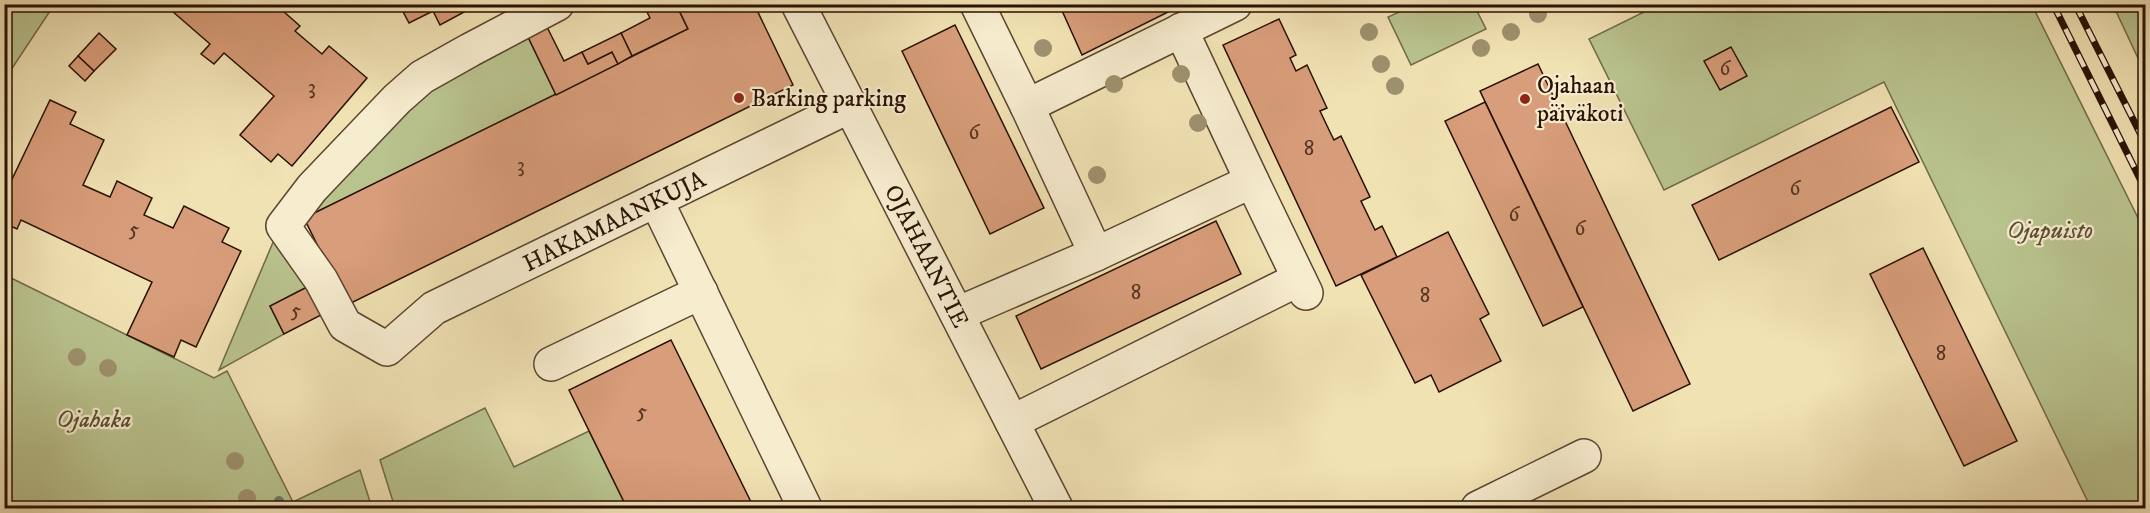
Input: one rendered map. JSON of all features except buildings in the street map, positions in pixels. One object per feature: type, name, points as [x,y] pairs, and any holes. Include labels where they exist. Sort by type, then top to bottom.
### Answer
[{"type":"street","name":"HAKAMAANKUJA","points":[[557,4],[422,77],[397,99],[312,188],[283,226],[321,280],[345,325],[387,349],[434,308],[850,106]]},
{"type":"street","name":"OJAHAANTIE","points":[[798,4],[1056,508]]},
{"type":"street","points":[[977,4],[1096,254]]},
{"type":"street","points":[[1027,106],[1235,4]]},
{"type":"street","points":[[1012,422],[1303,286],[1181,30]]},
{"type":"street","points":[[957,314],[1096,254],[1252,181]]},
{"type":"street","points":[[656,200],[805,508]]},
{"type":"street","points":[[551,364],[701,292]]},
{"type":"street","points":[[1478,508],[1584,456]]},
{"type":"green space","points":[[8,5],[54,5],[5,79],[5,10]]},
{"type":"green space","points":[[1414,5],[1474,5],[1486,29],[1411,65],[1388,17]]},
{"type":"green space","name":"Ojapuisto","points":[[1658,5],[2032,5],[2145,232],[2145,508],[2091,508],[1884,82],[1664,190],[1589,39]]},
{"type":"green space","points":[[2113,5],[2145,5],[2145,73]]},
{"type":"green space","points":[[527,35],[556,95],[304,218],[398,108]]},
{"type":"green space","points":[[274,240],[309,286],[270,306],[284,334],[219,370]]},
{"type":"green space","name":"Ojahaka","points":[[5,275],[214,378],[227,371],[293,502],[360,470],[372,508],[5,508]]},
{"type":"green space","points":[[485,408],[514,467],[589,431],[627,508],[395,508],[380,460]]},
{"type":"waterway","points":[[278,508],[279,501]]},
{"type":"railway","points":[[2053,4],[2146,191]]},
{"type":"railway","points":[[2075,4],[2146,145]]},
{"type":"place","name":"Barking parking","points":[[739,98]]},
{"type":"place","name":"Ojahaan päiväkoti","points":[[1525,99]]}]
